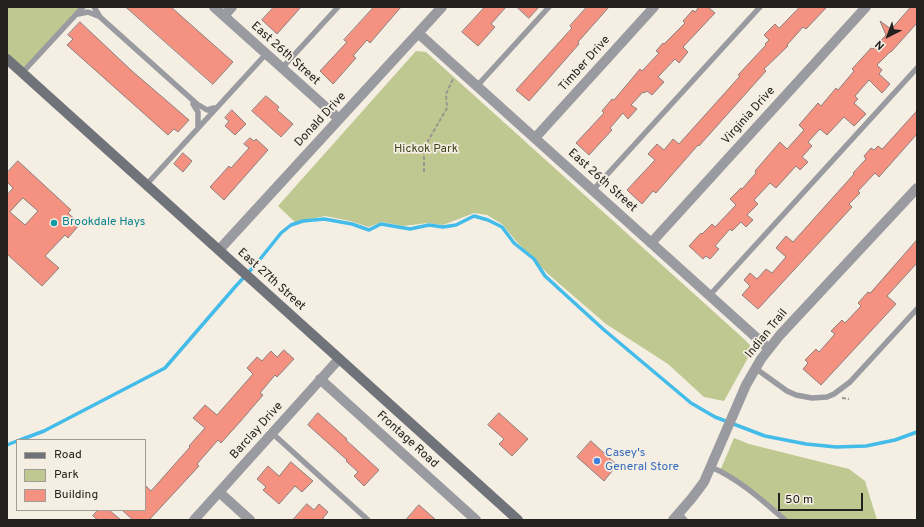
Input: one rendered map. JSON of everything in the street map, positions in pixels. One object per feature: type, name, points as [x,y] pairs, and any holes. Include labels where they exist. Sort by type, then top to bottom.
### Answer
[{"type":"main road","name":"East 27th Street","points":[[7,59],[518,520]]},
{"type":"street","name":"East 26th Street","points":[[214,7],[339,120]]},
{"type":"street","points":[[224,16],[232,7]]},
{"type":"street","name":"Donald Drive","points":[[219,250],[442,7]]},
{"type":"street","name":"Timber Drive","points":[[535,138],[654,7]]},
{"type":"street","name":"Virginia Drive","points":[[651,243],[866,7]]},
{"type":"street","name":"East 26th Street","points":[[418,33],[769,349]]},
{"type":"street","name":"Indian Trail","points":[[679,518],[698,490],[711,467],[746,385],[769,349],[917,188]]},
{"type":"street","name":"Barclay Drive","points":[[194,520],[339,359]]},
{"type":"street","name":"Frontage Road","points":[[320,380],[476,520]]},
{"type":"street","points":[[219,492],[250,520]]},
{"type":"lane","points":[[22,73],[83,7]]},
{"type":"lane","points":[[94,7],[100,17],[187,96],[203,108],[209,110],[216,108]]},
{"type":"lane","points":[[282,68],[338,7]]},
{"type":"lane","points":[[477,86],[549,7]]},
{"type":"lane","points":[[592,190],[760,7]]},
{"type":"lane","points":[[76,14],[88,12],[100,17]]},
{"type":"lane","points":[[146,185],[266,54]]},
{"type":"lane","points":[[709,296],[917,68]]},
{"type":"lane","points":[[187,96],[198,112],[198,128]]},
{"type":"lane","points":[[756,368],[787,391],[796,395],[812,398],[827,397],[834,394],[850,382],[917,309]]},
{"type":"lane","points":[[272,433],[368,520]]},
{"type":"lane","points":[[711,467],[727,474],[785,520]]},
{"type":"path","points":[[424,172],[423,163],[426,147],[447,108],[446,94],[453,79]]},
{"type":"green space","points":[[7,7],[83,7],[22,73],[7,59]]},
{"type":"green space","name":"Hickok Park","points":[[416,51],[426,52],[750,345],[749,356],[724,401],[704,397],[668,364],[606,324],[548,274],[516,241],[502,224],[487,215],[474,213],[443,225],[428,223],[403,226],[382,222],[369,227],[350,221],[325,216],[295,222],[278,206]]},
{"type":"green space","points":[[734,438],[749,444],[849,469],[865,481],[877,520],[785,520],[720,471]]},
{"type":"building","points":[[126,7],[171,7],[233,62],[213,84]]},
{"type":"building","points":[[274,7],[301,7],[277,34],[262,20]]},
{"type":"building","points":[[374,7],[401,7],[370,43],[367,40],[353,56],[356,58],[333,84],[320,71],[347,42],[344,40]]},
{"type":"building","points":[[485,7],[506,7],[491,24],[495,27],[478,46],[462,32]]},
{"type":"building","points":[[517,7],[539,7],[529,18]]},
{"type":"building","points":[[587,7],[609,7],[529,101],[516,90],[572,28],[570,26]]},
{"type":"building","points":[[699,7],[708,7],[715,13],[683,47],[688,52],[679,63],[675,59],[658,77],[664,82],[652,95],[647,91],[644,93],[643,92],[631,105],[637,109],[628,119],[623,113],[610,128],[612,130],[589,155],[576,143],[604,113],[602,111],[612,99],[614,100],[640,69],[642,71],[659,53],[656,51],[663,43],[664,44],[685,23],[683,21],[693,10],[695,12]]},
{"type":"building","points":[[800,7],[827,7],[806,29],[803,27],[787,45],[788,46],[764,69],[766,71],[699,146],[698,145],[656,193],[653,191],[642,204],[627,190],[655,160],[648,154],[657,144],[664,150],[673,139],[679,144],[740,76],[738,75],[766,45],[765,44],[769,40],[764,35],[775,24],[779,28]]},
{"type":"building","points":[[911,7],[917,7],[917,23],[877,65],[882,70],[879,74],[890,84],[882,93],[869,80],[855,96],[858,99],[854,103],[866,114],[854,126],[844,117],[827,135],[820,129],[808,142],[812,146],[802,157],[808,162],[800,170],[796,166],[776,188],[770,183],[754,200],[758,204],[747,215],[753,220],[746,227],[741,222],[732,231],[730,229],[715,246],[719,249],[710,259],[706,256],[703,259],[689,246],[712,224],[715,227],[736,205],[730,199],[741,188],[742,189],[756,173],[755,171],[780,142],[787,149],[804,130],[799,125],[818,103],[821,106],[836,88],[838,90],[854,71],[852,69],[871,48],[873,49],[886,35],[880,21],[891,29]]},
{"type":"building","points":[[80,22],[132,71],[189,120],[178,132],[174,129],[168,135],[67,45],[73,39],[68,35]]},
{"type":"building","points":[[266,96],[279,107],[277,110],[293,124],[281,137],[252,111]]},
{"type":"building","points":[[232,110],[246,124],[235,135],[225,126],[229,121],[225,118]]},
{"type":"building","points":[[917,111],[917,134],[879,177],[875,173],[858,191],[860,193],[849,204],[852,207],[758,309],[742,295],[750,286],[744,280],[750,273],[757,279],[766,269],[772,273],[786,257],[776,248],[786,236],[793,242],[854,174],[853,173],[866,159],[864,156],[871,148],[874,150],[878,146],[882,149]]},
{"type":"building","points":[[250,138],[254,141],[256,139],[268,150],[224,200],[210,187],[229,166],[231,168],[249,148],[244,144]]},
{"type":"building","points":[[183,153],[192,161],[183,172],[174,164]]},
{"type":"building","name":"Brookdale Hays","points":[[18,161],[71,210],[68,213],[80,224],[68,238],[65,235],[45,256],[59,268],[42,286],[7,254],[7,195],[13,188],[7,182],[7,173]],"holes":[[[23,198],[38,211],[25,225],[10,212]]]},
{"type":"building","points":[[917,240],[917,263],[887,296],[896,304],[821,385],[803,369],[808,363],[805,360],[816,349],[819,352],[835,334],[831,331],[842,320],[845,323],[861,306],[858,303],[868,292],[870,293]]},
{"type":"building","points":[[284,350],[294,359],[277,377],[275,375],[260,393],[263,395],[239,423],[221,443],[218,440],[197,464],[199,466],[149,520],[133,520],[123,511],[146,511],[146,486],[151,491],[205,428],[193,418],[205,405],[217,415],[253,374],[247,368],[257,357],[262,361],[271,351],[277,357]]},
{"type":"building","points":[[318,413],[379,470],[364,486],[354,476],[358,472],[346,461],[347,460],[308,425]]},
{"type":"building","points":[[499,413],[528,439],[512,456],[499,444],[504,439],[488,425]]},
{"type":"building","name":"Casey's General Store","points":[[591,441],[617,465],[604,481],[577,457]]},
{"type":"building","points":[[291,462],[313,481],[302,492],[295,486],[279,504],[263,490],[266,487],[257,479],[268,466],[279,476]]},
{"type":"building","points":[[307,504],[314,510],[319,504],[328,512],[323,518],[324,520],[293,520]]},
{"type":"building","points":[[419,505],[436,520],[406,520]]},
{"type":"building","points":[[97,511],[110,511],[121,520],[98,520],[93,516]]},
{"type":"waterway","points":[[23,439],[44,431],[165,368],[257,263],[281,233],[291,225],[303,221],[324,219],[352,224],[369,230],[381,224],[410,229],[429,225],[443,227],[456,225],[474,216],[488,220],[502,227],[514,243],[534,259],[545,276],[603,329],[691,403],[715,417],[765,436],[806,444],[836,447],[866,446],[895,440],[917,432]]},
{"type":"waterway","points":[[7,445],[16,441]]},
{"type":"place","name":"Brookdale Hays","points":[[54,223]]},
{"type":"place","name":"Casey's General Store","points":[[597,461]]}]
